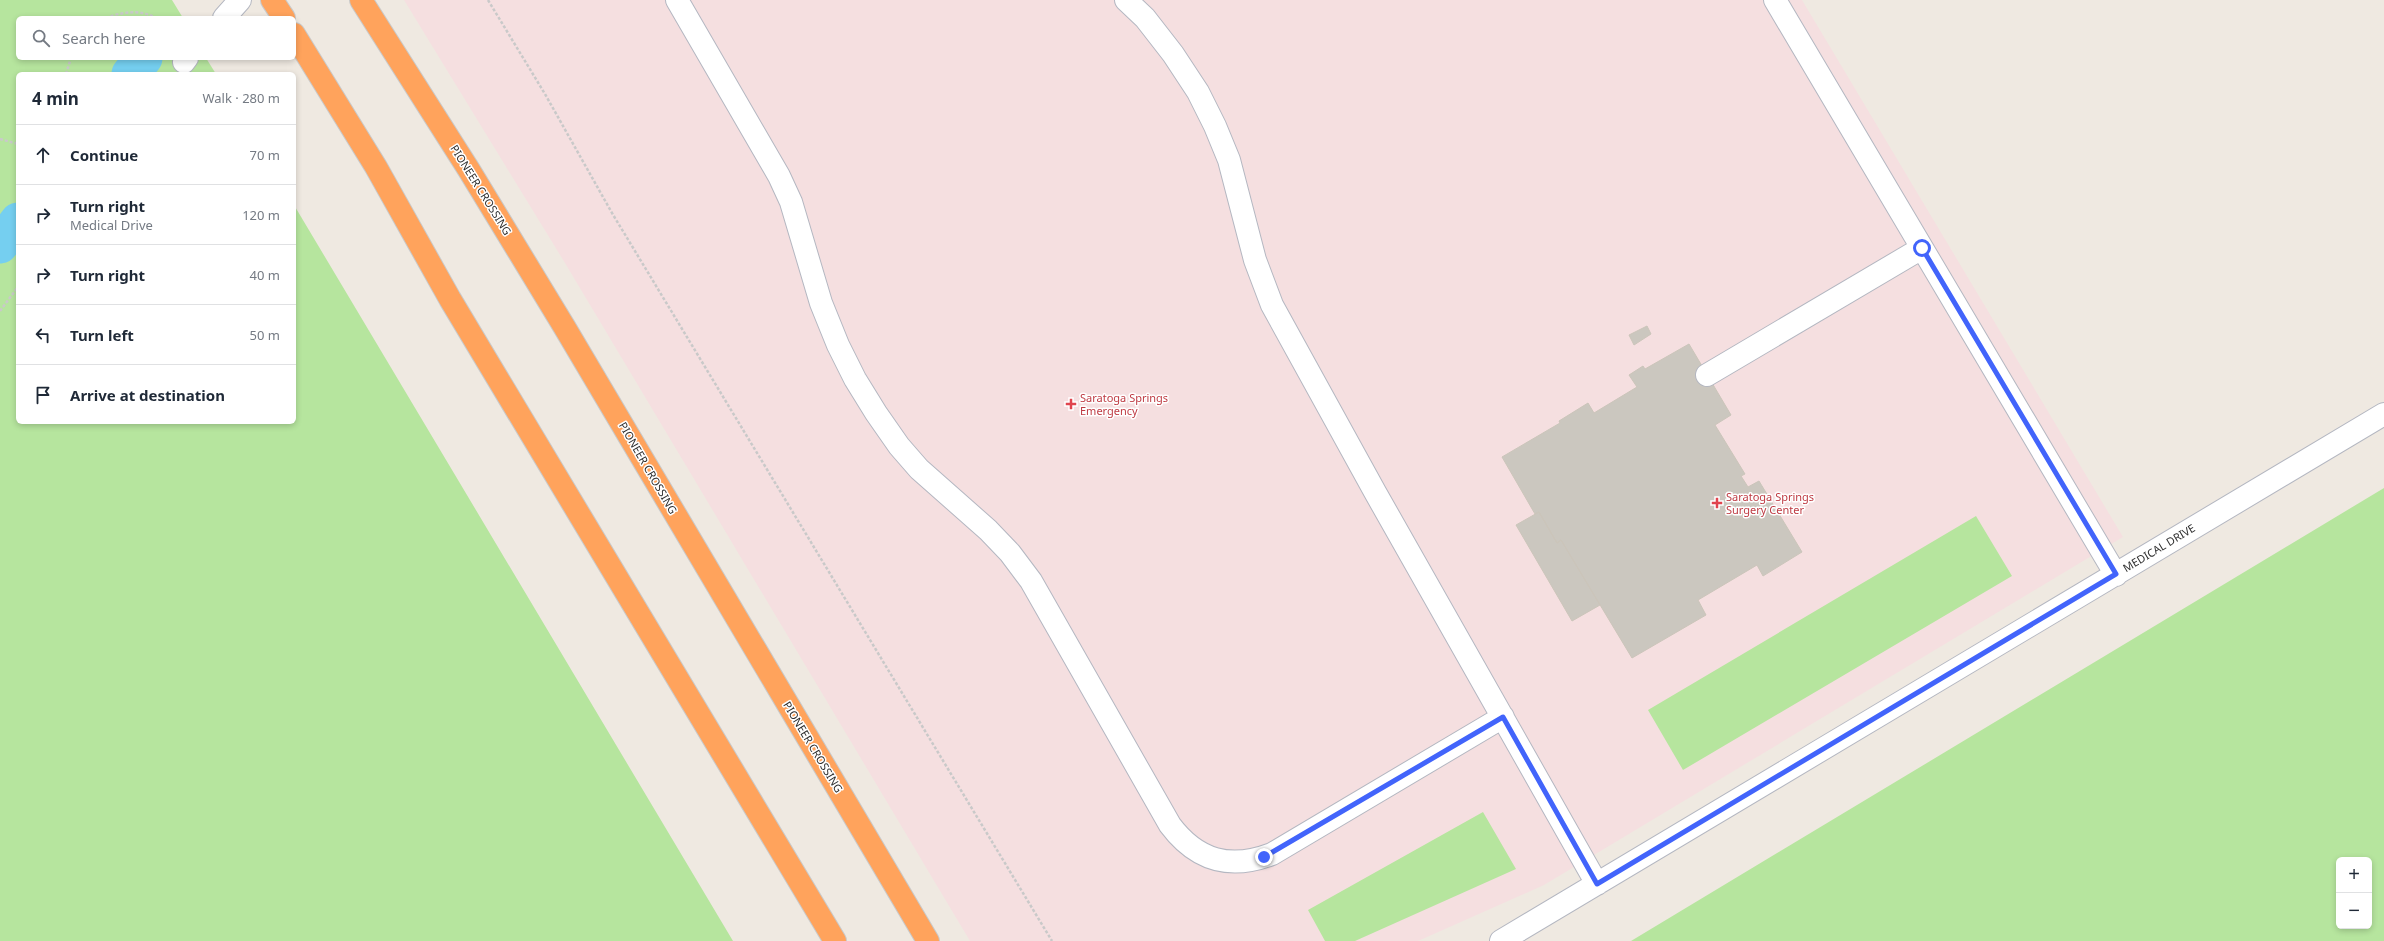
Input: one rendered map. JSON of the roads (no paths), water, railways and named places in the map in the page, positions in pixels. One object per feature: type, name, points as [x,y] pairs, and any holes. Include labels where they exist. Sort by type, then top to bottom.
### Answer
[{"type":"highway","points":[[272,0],[283,16]]},
{"type":"highway","name":"PIONEER CROSSING","points":[[361,0],[469,170],[566,328],[928,941]]},
{"type":"highway","points":[[296,37],[376,167],[454,306],[835,941]]},
{"type":"street","points":[[226,16],[240,0]]},
{"type":"street","points":[[677,0],[779,176],[800,227],[821,303],[855,379],[899,446],[919,469],[988,530],[1010,553],[1030,581],[1170,825],[1180,838],[1206,856],[1222,861],[1239,863],[1256,860],[1272,854],[1503,717]]},
{"type":"street","points":[[1126,0],[1145,18],[1173,54],[1198,92],[1215,126],[1229,160],[1255,260],[1272,305],[1597,884]]},
{"type":"street","points":[[1774,0],[2116,574]]},
{"type":"street","points":[[1706,375],[1922,248]]},
{"type":"street","name":"MEDICAL DRIVE","points":[[1501,941],[2384,414]]},
{"type":"waterway","points":[[132,72],[142,60]]},
{"type":"waterway","points":[[0,245],[16,224]]},
{"type":"place","name":"Saratoga Springs Emergency","points":[[1071,404]]},
{"type":"place","name":"Saratoga Springs Surgery Center","points":[[1717,503]]}]
